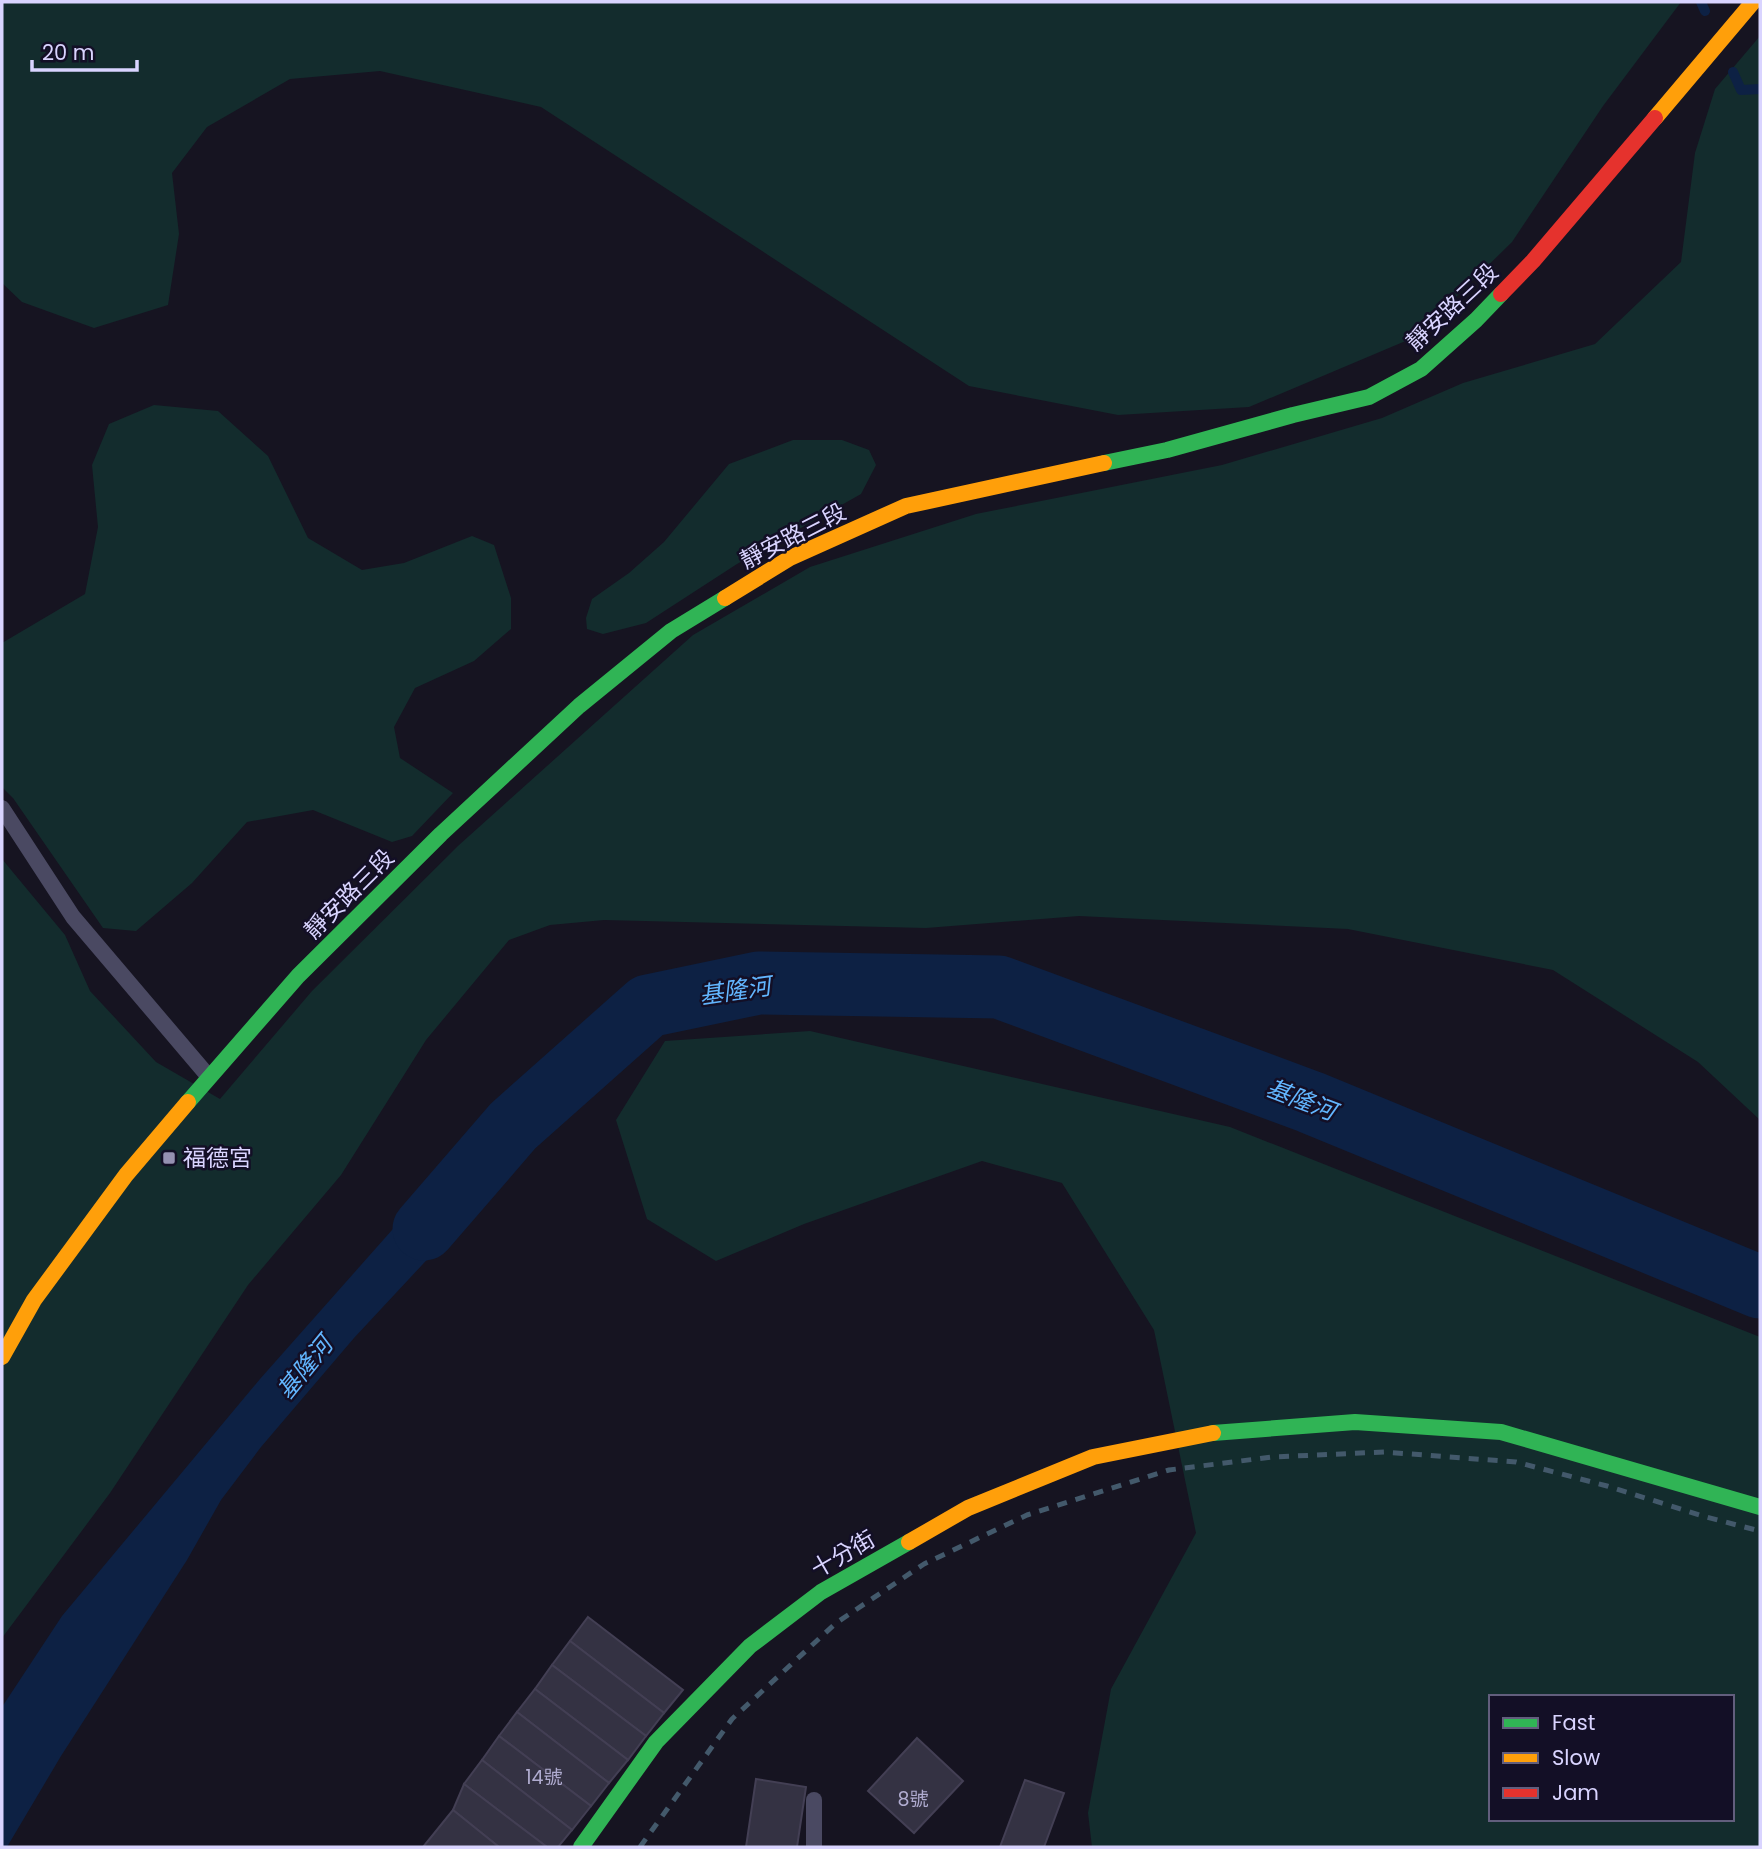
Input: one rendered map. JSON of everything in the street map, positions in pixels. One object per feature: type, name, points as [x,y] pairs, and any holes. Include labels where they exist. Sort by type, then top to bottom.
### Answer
[{"type":"main road","name":"靜安路三段","points":[[2,1357],[34,1300],[126,1175],[308,967],[441,834],[579,706],[671,631],[790,558],[906,506],[1167,450],[1369,397],[1422,369],[1476,320],[1532,261],[1753,2]]},
{"type":"main road","name":"十分街","points":[[581,1847],[656,1742],[750,1646],[821,1592],[968,1508],[1093,1457],[1215,1433],[1355,1422],[1501,1432],[1760,1507]]},
{"type":"lane","points":[[2,808],[73,917],[209,1077]]},
{"type":"lane","points":[[814,1800],[814,1847]]},
{"type":"green space","points":[[2,2],[1681,2],[1603,106],[1512,242],[1415,337],[1249,407],[1118,415],[969,386],[541,107],[380,71],[290,79],[207,127],[172,173],[179,234],[168,305],[94,328],[22,302],[2,283]]},
{"type":"green space","points":[[1760,36],[1760,1120],[1698,1062],[1553,970],[1348,929],[1079,916],[926,928],[604,920],[550,925],[509,940],[426,1040],[341,1175],[248,1285],[110,1493],[2,1638],[2,859],[65,935],[90,991],[156,1062],[220,1099],[312,991],[459,845],[693,635],[810,567],[976,514],[1222,465],[1382,418],[1463,383],[1595,344],[1681,262],[1695,153],[1715,89]]},
{"type":"green space","points":[[154,405],[218,411],[268,456],[308,538],[362,570],[404,563],[472,536],[494,545],[511,598],[511,629],[474,661],[415,688],[394,727],[400,758],[453,793],[412,836],[392,842],[313,810],[247,822],[192,883],[136,931],[103,928],[13,798],[2,787],[2,643],[85,594],[98,527],[92,465],[109,424]]},
{"type":"green space","points":[[793,440],[842,440],[869,450],[876,465],[861,494],[737,564],[646,623],[603,634],[587,629],[586,618],[592,599],[629,573],[664,542],[729,464]]},
{"type":"green space","points":[[810,1031],[1230,1127],[1760,1337],[1760,1847],[1092,1847],[1088,1813],[1111,1689],[1196,1533],[1154,1330],[1062,1183],[982,1161],[804,1224],[716,1261],[647,1219],[616,1120],[665,1041]]},
{"type":"water","points":[[470,1142],[493,1180],[477,1206],[354,1338],[261,1447],[221,1500],[187,1560],[61,1756],[7,1847],[2,1847],[2,1707],[62,1616],[260,1379]]},
{"type":"building","points":[[588,1617],[683,1690],[664,1713],[570,1641]]},
{"type":"building","points":[[570,1641],[664,1713],[646,1736],[552,1665]]},
{"type":"building","points":[[552,1665],[646,1736],[628,1760],[535,1689]]},
{"type":"building","points":[[535,1689],[628,1760],[609,1783],[517,1712]]},
{"type":"building","points":[[517,1712],[609,1783],[591,1806],[499,1736]]},
{"type":"building","points":[[499,1736],[591,1806],[572,1830],[482,1760]]},
{"type":"building","points":[[917,1738],[963,1781],[914,1833],[868,1791]]},
{"type":"building","points":[[482,1760],[572,1830],[558,1847],[547,1847],[464,1784]]},
{"type":"building","points":[[756,1779],[806,1787],[797,1847],[746,1847]]},
{"type":"building","points":[[1025,1780],[1064,1793],[1044,1847],[1000,1847]]},
{"type":"building","points":[[464,1784],[547,1847],[499,1847],[453,1810]]},
{"type":"building","points":[[453,1810],[499,1847],[423,1847]]},
{"type":"waterway","points":[[1701,2],[1705,11]]},
{"type":"waterway","points":[[1733,72],[1741,90],[1760,89]]},
{"type":"waterway","name":"基隆河","points":[[424,1229],[513,1126],[648,1006],[758,983],[999,987],[1310,1102],[1760,1287]]},
{"type":"railway","points":[[640,1847],[732,1719],[836,1623],[924,1564],[1027,1515],[1169,1470],[1272,1457],[1384,1452],[1516,1462],[1760,1531]]},
{"type":"traffic: fast","points":[[1104,463],[1167,450],[1369,397],[1421,369],[1501,294]]},
{"type":"traffic: fast","points":[[188,1102],[298,976],[441,834],[579,706],[671,631],[725,598]]},
{"type":"traffic: fast","points":[[1213,1433],[1355,1422],[1501,1432],[1760,1507]]},
{"type":"traffic: fast","points":[[581,1847],[656,1742],[750,1646],[821,1592],[909,1542]]},
{"type":"traffic: slow","points":[[1655,118],[1753,2]]},
{"type":"traffic: slow","points":[[725,598],[790,558],[906,506],[1104,463]]},
{"type":"traffic: slow","points":[[2,1357],[34,1300],[126,1175],[188,1102]]},
{"type":"traffic: slow","points":[[909,1542],[968,1508],[1093,1457],[1213,1433]]},
{"type":"traffic: jam","points":[[1501,294],[1533,261],[1655,118]]},
{"type":"place","name":"福德宮","points":[[169,1158]]}]
